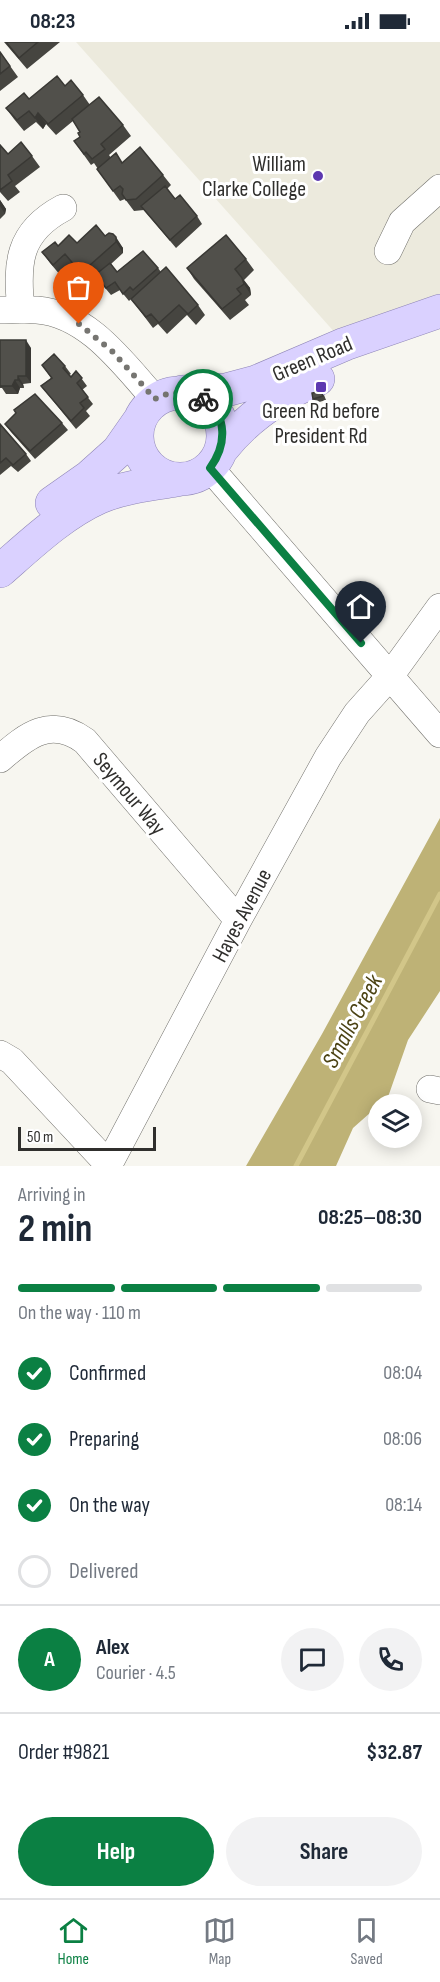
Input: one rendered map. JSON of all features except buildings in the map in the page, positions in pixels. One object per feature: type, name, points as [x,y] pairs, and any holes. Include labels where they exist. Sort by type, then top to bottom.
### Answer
[{"type":"main road","name":"Green Road","points":[[159,404],[256,382],[345,344],[440,310]]},
{"type":"main road","name":"Green Road","points":[[216,459],[233,435],[268,404],[292,390],[354,363],[440,333]]},
{"type":"main road","points":[[0,546],[28,521],[89,477],[118,451],[159,404],[193,394],[206,401],[217,414],[223,432],[216,459],[196,477],[138,486],[102,496],[72,512],[0,571]]},
{"type":"main road","points":[[159,404],[136,437],[140,454],[148,466],[167,478],[177,480]]},
{"type":"street","points":[[388,251],[402,222],[440,188]]},
{"type":"street","points":[[63,208],[38,225],[28,241],[21,256],[11,310],[51,312],[79,324],[112,351],[159,404]]},
{"type":"street","points":[[216,459],[390,676],[440,734]]},
{"type":"street","name":"Hayes Avenue","points":[[109,1166],[238,920],[328,757],[357,713],[390,676],[440,607]]},
{"type":"street","name":"Seymour Way","points":[[0,759],[22,740],[38,731],[57,729],[72,731],[86,741],[238,920]]},
{"type":"street","points":[[0,1054],[12,1061],[109,1166]]},
{"type":"shaded area","name":"William Clarke College","points":[[76,42],[440,42],[440,311],[345,344]]},
{"type":"shaded area","points":[[440,818],[440,991],[408,1040],[389,1094],[368,1094],[368,1115],[353,1128],[336,1166],[246,1166],[322,1034]]},
{"type":"waterway","name":"Smalls Creek","points":[[296,1166],[440,894]]},
{"type":"way so far","points":[[79,324],[112,351],[155,399],[170,393],[182,392],[203,399]]},
{"type":"place","name":"William Clarke College","points":[[318,176]]},
{"type":"place","name":"Green Rd before President Rd","points":[[321,387]]},
{"type":"route","points":[[203,399],[217,414],[223,432],[222,449],[210,468],[361,643]]}]
